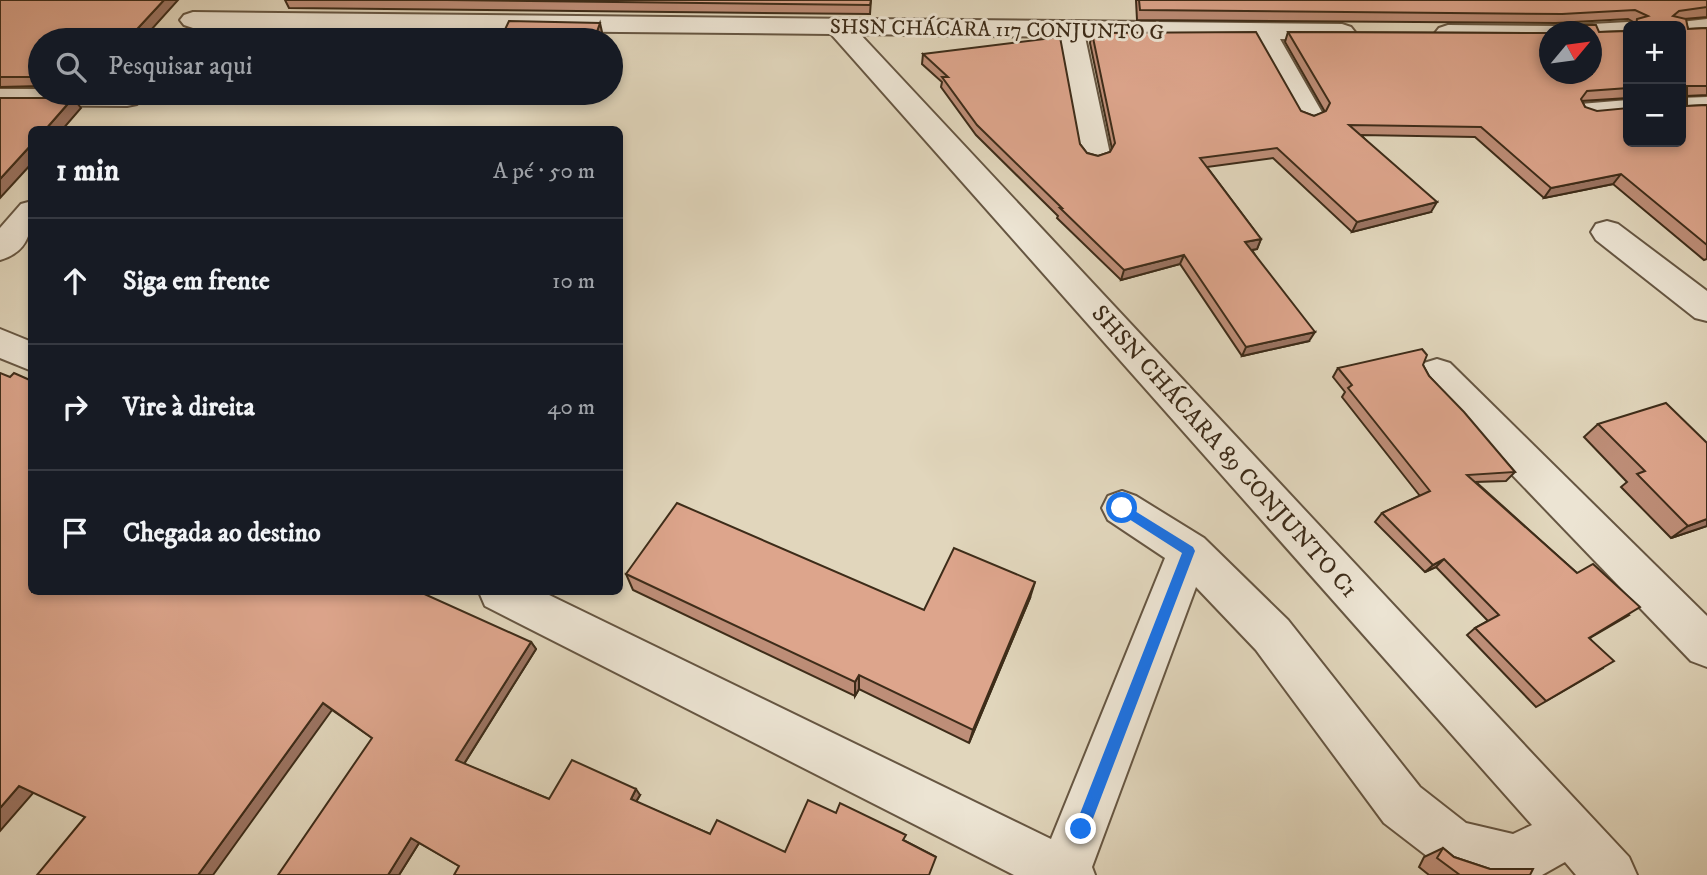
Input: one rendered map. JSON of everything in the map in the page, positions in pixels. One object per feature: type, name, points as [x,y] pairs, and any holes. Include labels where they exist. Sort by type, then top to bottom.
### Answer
[{"type":"street","points":[[916,27],[920,0]]},
{"type":"street","points":[[186,28],[201,10]]},
{"type":"street","name":"SHSN CHÁCARA 117 CONJUNTO G","points":[[201,10],[840,28],[1360,32]]},
{"type":"street","points":[[1686,28],[1707,27]]},
{"type":"street","name":"SHSN CHÁCARA 89 CONJUNTO C1","points":[[840,28],[1611,875]]},
{"type":"street","points":[[1071,30],[1096,153]]},
{"type":"street","points":[[1602,31],[1623,30]]},
{"type":"street","points":[[1263,32],[1309,114]]},
{"type":"street","points":[[1430,33],[1539,32]]},
{"type":"street","points":[[0,97],[28,97]]},
{"type":"street","points":[[103,126],[121,105]]},
{"type":"street","points":[[1686,106],[1707,105]]},
{"type":"street","points":[[1590,110],[1623,108]]},
{"type":"street","points":[[0,248],[28,216]]},
{"type":"street","points":[[1607,232],[1707,309]]},
{"type":"street","points":[[0,342],[28,356]]},
{"type":"street","points":[[1437,373],[1707,646]]},
{"type":"street","points":[[1122,508],[1189,551],[1272,635],[1402,805],[1454,845],[1516,861],[1571,831]]},
{"type":"street","points":[[506,595],[1067,874],[1189,551]]},
{"type":"building","points":[[0,0],[164,0],[138,28],[28,28],[28,77],[0,77]]},
{"type":"building","points":[[446,0],[871,0],[870,5]]},
{"type":"building","points":[[1139,0],[1707,0],[1707,7],[1679,11],[1673,16],[1686,19],[1688,29],[1707,28],[1707,86],[1687,86],[1687,106],[1707,105],[1707,245],[1621,174],[1551,188],[1481,127],[1349,125],[1437,202],[1357,222],[1277,148],[1200,158],[1261,239],[1245,242],[1315,332],[1246,347],[1184,255],[1124,270],[977,125],[942,77],[948,77],[923,54],[1060,37],[1080,144],[1087,153],[1098,156],[1110,152],[1115,143],[1092,33],[1256,32],[1301,111],[1314,116],[1326,111],[1330,103],[1288,32],[1539,33],[1539,84],[1602,84],[1602,32],[1623,31],[1623,88],[1587,91],[1581,99],[1585,107],[1597,111],[1623,108],[1623,147],[1686,147],[1686,21],[1637,21],[1648,16],[1635,10],[1562,14],[1140,10]]},
{"type":"building","points":[[509,21],[600,23],[598,28],[506,28]]},
{"type":"building","points":[[0,98],[28,98],[28,105],[67,105],[48,126],[28,126],[28,148],[0,179]]},
{"type":"building","points":[[1422,349],[1427,355],[1423,365],[1429,376],[1515,472],[1467,475],[1577,573],[1593,564],[1640,607],[1589,638],[1614,661],[1546,701],[1475,628],[1499,615],[1444,559],[1433,565],[1382,513],[1430,491],[1348,388],[1352,385],[1338,368]]},
{"type":"building","points":[[0,373],[10,377],[14,373],[28,379],[28,595],[427,595],[531,642],[456,760],[549,799],[572,760],[636,789],[631,799],[710,834],[717,820],[785,852],[808,800],[836,813],[840,803],[906,835],[903,840],[936,857],[929,875],[454,875],[459,866],[411,838],[388,875],[278,875],[372,738],[323,703],[198,875],[37,875],[85,817],[19,786],[0,808]]},
{"type":"building","points":[[1666,403],[1707,443],[1707,519],[1688,526],[1637,474],[1645,471],[1598,424]]},
{"type":"building","points":[[677,503],[924,610],[954,548],[1035,582],[973,730],[859,675],[855,682],[626,574]]},
{"type":"building","points":[[1443,848],[1454,857],[1490,869],[1533,869],[1530,875],[1460,875],[1437,858]]},
{"type":"route","points":[[1081,829],[1189,551],[1122,508]]}]
